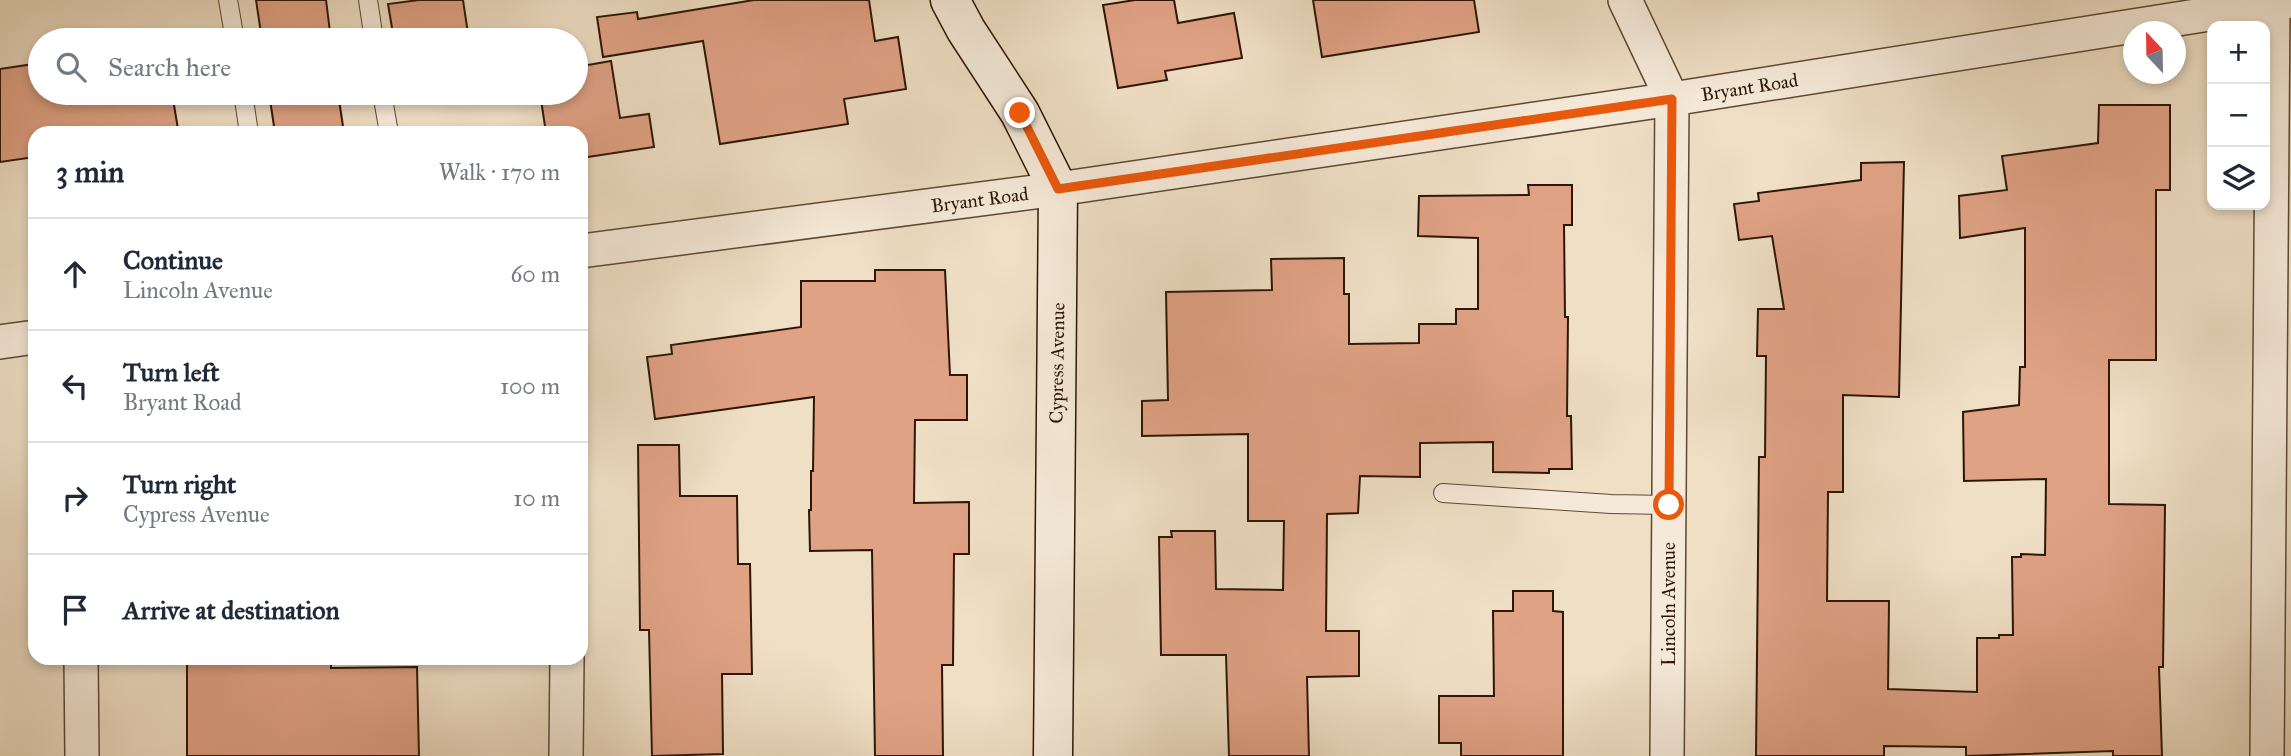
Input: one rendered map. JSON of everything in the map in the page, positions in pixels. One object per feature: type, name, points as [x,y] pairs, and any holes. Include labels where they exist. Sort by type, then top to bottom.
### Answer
[{"type":"street","name":"Cypress Avenue","points":[[950,0],[1020,113],[1058,189],[1053,756]]},
{"type":"street","name":"Lincoln Avenue","points":[[1625,0],[1672,99],[1667,756]]},
{"type":"street","name":"Bryant Road","points":[[588,250],[1058,189],[1672,99],[2180,9],[2282,2]]},
{"type":"street","points":[[2267,756],[2282,2]]},
{"type":"street","points":[[0,342],[28,338]]},
{"type":"street","points":[[81,665],[82,756]]},
{"type":"street","points":[[566,756],[567,665]]},
{"type":"lane","points":[[229,0],[232,28]]},
{"type":"lane","points":[[368,0],[372,28]]},
{"type":"lane","points":[[245,105],[248,126]]},
{"type":"lane","points":[[384,105],[388,126]]},
{"type":"lane","points":[[1443,493],[1669,505]]},
{"type":"building","points":[[256,0],[326,0],[330,28],[260,28]]},
{"type":"building","points":[[419,0],[463,0],[467,28],[392,28],[388,4]]},
{"type":"building","points":[[754,0],[869,0],[875,41],[898,37],[906,89],[844,99],[848,124],[720,144],[703,41],[603,57],[597,17],[637,12],[638,19]]},
{"type":"building","points":[[1135,0],[1174,0],[1178,23],[1234,13],[1242,58],[1165,71],[1167,80],[1118,88],[1103,5]]},
{"type":"building","points":[[1313,0],[1474,0],[1479,32],[1322,57]]},
{"type":"building","points":[[611,61],[620,118],[649,114],[654,147],[588,157],[588,126],[545,126],[542,105],[588,105],[588,65]]},
{"type":"building","points":[[28,65],[28,105],[174,105],[178,126],[28,126],[28,158],[0,162],[0,69]]},
{"type":"building","points":[[271,105],[340,105],[343,126],[274,126]]},
{"type":"building","points":[[2099,105],[2170,105],[2170,190],[2156,190],[2156,360],[2109,360],[2109,504],[2165,505],[2163,667],[2159,667],[2162,756],[2113,756],[2113,751],[1966,756],[1966,747],[1884,746],[1884,756],[1756,756],[1759,457],[1765,457],[1766,356],[1757,356],[1758,309],[1784,309],[1772,236],[1739,240],[1734,204],[1759,201],[1758,193],[1861,180],[1861,163],[1904,162],[1899,397],[1843,395],[1843,492],[1828,492],[1827,601],[1889,601],[1888,689],[1977,692],[1977,638],[2013,635],[2012,557],[2021,557],[2021,554],[2045,555],[2046,479],[1964,481],[1963,412],[2019,405],[2020,367],[2025,367],[2025,228],[1960,238],[1959,196],[2007,190],[2002,156],[2098,143]]},
{"type":"building","points":[[1528,185],[1572,185],[1572,225],[1564,225],[1565,317],[1568,317],[1567,416],[1571,416],[1572,469],[1549,469],[1549,473],[1493,472],[1493,442],[1420,443],[1420,477],[1360,476],[1358,513],[1327,514],[1326,631],[1359,631],[1359,676],[1307,677],[1309,756],[1229,756],[1226,655],[1161,655],[1159,537],[1172,537],[1171,531],[1215,531],[1216,589],[1283,590],[1284,521],[1248,521],[1248,434],[1142,436],[1142,401],[1168,400],[1166,292],[1272,290],[1271,259],[1344,258],[1344,294],[1349,294],[1349,344],[1419,343],[1419,324],[1456,324],[1456,309],[1478,309],[1478,238],[1418,236],[1419,196],[1529,195]]},
{"type":"building","points":[[875,270],[945,270],[950,375],[967,375],[967,420],[915,420],[914,503],[969,502],[969,554],[954,554],[953,665],[942,665],[943,756],[875,756],[872,550],[810,551],[814,397],[655,419],[647,357],[672,354],[671,345],[801,327],[801,281],[875,281]]},
{"type":"building","points":[[638,445],[679,445],[680,496],[737,496],[738,564],[750,564],[752,674],[722,674],[723,754],[652,756],[649,630],[640,630]]},
{"type":"building","points":[[1513,591],[1553,591],[1553,611],[1563,612],[1563,756],[1461,756],[1461,743],[1439,743],[1439,696],[1494,696],[1493,611],[1513,611]]},
{"type":"building","points":[[187,665],[417,667],[419,756],[187,756]]},
{"type":"route","points":[[1020,113],[1058,189],[1672,99],[1669,505]]}]
